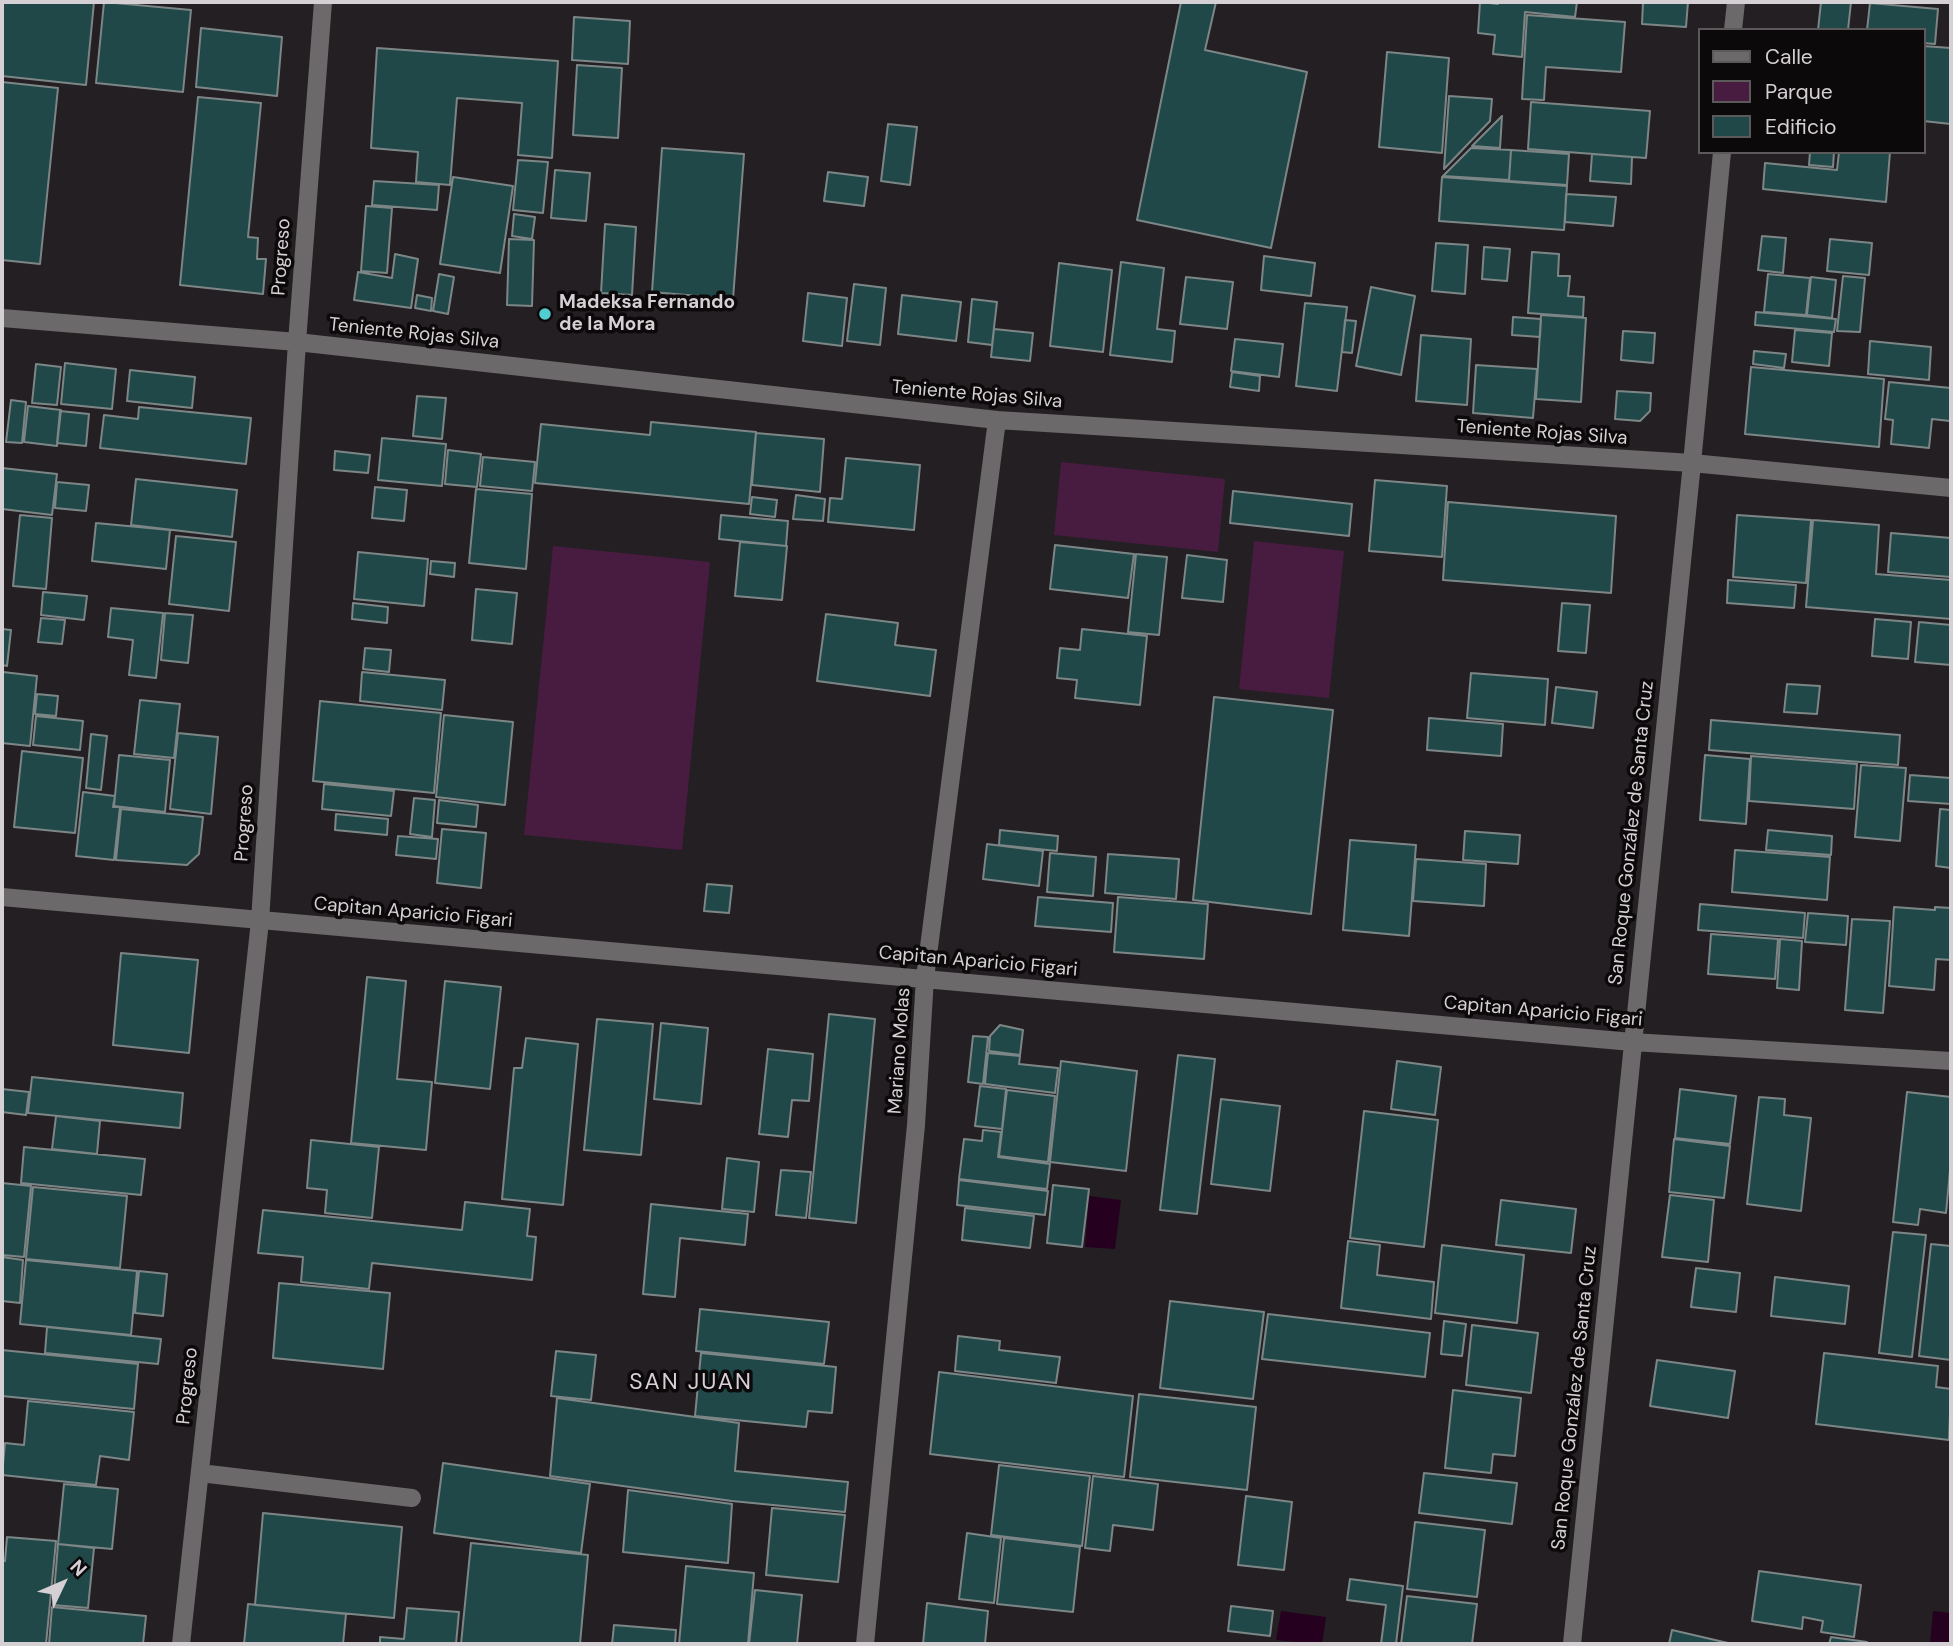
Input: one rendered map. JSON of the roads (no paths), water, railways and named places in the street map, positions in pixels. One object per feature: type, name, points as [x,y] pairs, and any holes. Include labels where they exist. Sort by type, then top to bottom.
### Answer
[{"type":"street","name":"Progreso","points":[[181,1644],[260,921],[297,341],[323,2]]},
{"type":"street","points":[[1733,28],[1736,2]]},
{"type":"street","name":"San Roque González de Santa Cruz","points":[[1572,1644],[1721,154]]},
{"type":"street","name":"Teniente Rojas Silva","points":[[2,318],[297,341],[997,420],[1692,463],[1951,488]]},
{"type":"street","name":"Mariano Molas","points":[[865,1644],[916,1125],[925,978],[997,420]]},
{"type":"street","name":"Capitan Aparicio Figari","points":[[2,897],[1632,1041],[1951,1061]]},
{"type":"street","points":[[200,1473],[412,1498]]},
{"type":"place","name":"Madeksa Fernando de la Mora","points":[[545,314]]},
{"type":"district","name":"SAN JUAN","points":[[691,1383]]}]
